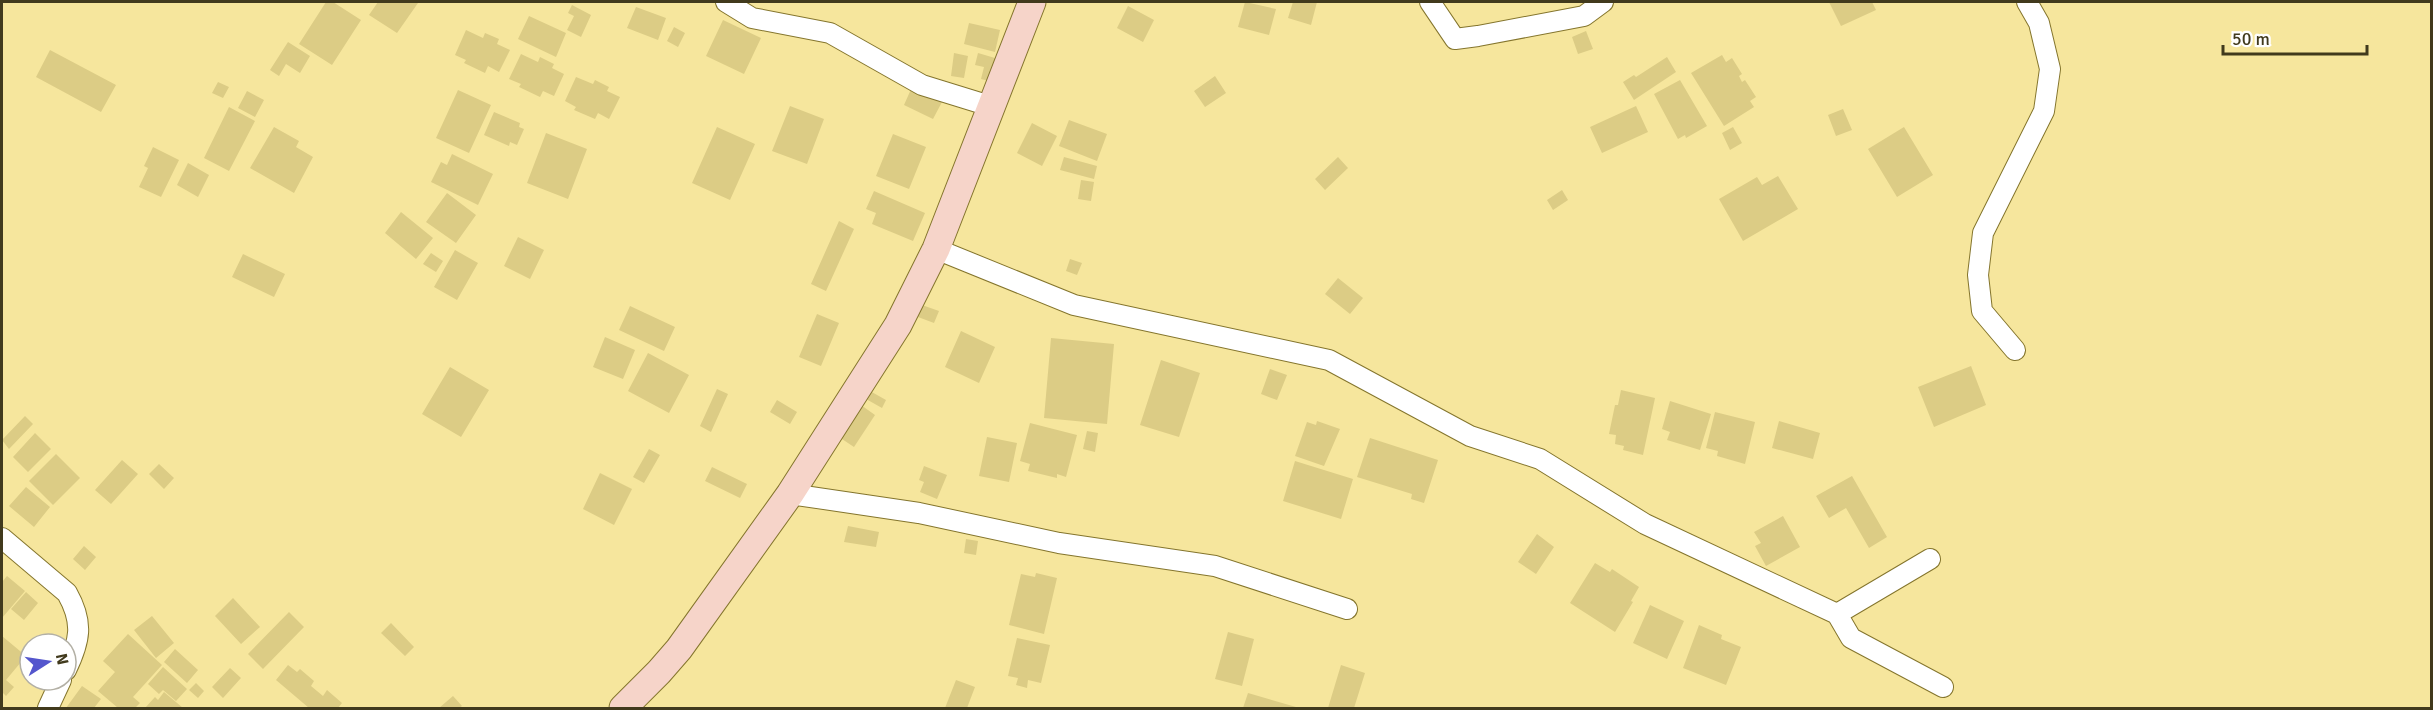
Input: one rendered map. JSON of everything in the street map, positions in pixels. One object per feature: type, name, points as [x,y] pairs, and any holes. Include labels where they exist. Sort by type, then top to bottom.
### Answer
[{"type":"street","points":[[726,2],[752,18],[830,33],[922,85],[990,106]]},
{"type":"street","points":[[623,708],[679,649],[790,494],[898,325],[936,249],[1032,2]]},
{"type":"street","points":[[1430,2],[1455,39],[1584,16],[1604,2]]},
{"type":"street","points":[[2015,350],[1982,311],[1978,275],[1983,233],[2044,111],[2050,69],[2039,23],[2027,2]]},
{"type":"street","points":[[936,249],[1074,305],[1329,360],[1470,436],[1540,459],[1646,524],[1837,614],[1851,638],[1943,687]]},
{"type":"street","points":[[790,494],[920,513],[1059,543],[1215,566],[1347,609]]},
{"type":"street","points":[[2,538],[67,593],[73,604],[80,632],[78,637]]},
{"type":"street","points":[[1837,614],[1930,559]]},
{"type":"street","points":[[48,708],[55,692]]},
{"type":"building","points":[[326,2],[333,2],[361,20],[332,65],[299,44]]},
{"type":"building","points":[[378,2],[418,3],[397,33],[369,15]]},
{"type":"building","points":[[1245,2],[1276,9],[1269,35],[1238,27]]},
{"type":"building","points":[[1293,2],[1317,2],[1311,25],[1288,18]]},
{"type":"building","points":[[1829,2],[1872,2],[1876,10],[1841,26]]},
{"type":"building","points":[[572,5],[591,15],[581,37],[567,30],[574,16],[568,13]]},
{"type":"building","points":[[1128,6],[1154,20],[1143,42],[1117,28]]},
{"type":"building","points":[[636,7],[666,18],[658,40],[627,28]]},
{"type":"building","points":[[529,16],[566,33],[556,57],[518,39]]},
{"type":"building","points":[[723,20],[761,38],[744,74],[706,56]]},
{"type":"building","points":[[969,23],[1000,30],[995,52],[964,44]]},
{"type":"building","points":[[674,27],[685,33],[678,47],[667,41]]},
{"type":"building","points":[[466,30],[483,38],[485,33],[499,39],[497,44],[510,50],[499,72],[488,66],[485,73],[464,63],[466,60],[455,55]]},
{"type":"building","points":[[1586,31],[1593,49],[1578,54],[1572,37]]},
{"type":"building","points":[[288,42],[310,56],[300,73],[286,64],[279,76],[270,70]]},
{"type":"building","points":[[50,50],[116,85],[101,112],[36,77]]},
{"type":"building","points":[[954,53],[968,56],[964,78],[951,76]]},
{"type":"building","points":[[978,53],[995,58],[989,81],[981,79],[984,67],[975,65]]},
{"type":"building","points":[[521,54],[538,62],[540,57],[554,64],[552,68],[564,74],[554,96],[543,91],[540,97],[519,87],[521,84],[509,79]]},
{"type":"building","points":[[1722,55],[1726,62],[1732,58],[1742,74],[1739,76],[1742,82],[1745,80],[1756,97],[1750,101],[1754,107],[1724,126],[1691,73]]},
{"type":"building","points":[[1667,57],[1676,72],[1634,100],[1623,82],[1634,75],[1636,77]]},
{"type":"building","points":[[1215,76],[1226,93],[1205,107],[1194,91]]},
{"type":"building","points":[[576,77],[593,84],[595,80],[609,87],[607,91],[620,97],[609,119],[598,113],[595,119],[574,110],[576,107],[565,101]]},
{"type":"building","points":[[1680,80],[1707,126],[1686,138],[1685,135],[1678,139],[1654,94]]},
{"type":"building","points":[[218,82],[229,87],[223,98],[212,93]]},
{"type":"building","points":[[912,87],[942,102],[933,119],[904,105]]},
{"type":"building","points":[[458,90],[491,105],[469,153],[436,138]]},
{"type":"building","points":[[247,91],[264,100],[255,117],[238,108]]},
{"type":"building","points":[[790,106],[824,119],[807,164],[772,151]]},
{"type":"building","points":[[1636,106],[1648,132],[1602,153],[1590,127]]},
{"type":"building","points":[[229,107],[255,121],[229,171],[204,158]]},
{"type":"building","points":[[1843,109],[1852,130],[1836,136],[1828,115]]},
{"type":"building","points":[[494,112],[520,123],[519,127],[524,129],[517,145],[510,142],[509,146],[484,135]]},
{"type":"building","points":[[1069,120],[1107,134],[1097,161],[1059,146]]},
{"type":"building","points":[[1032,123],[1057,136],[1042,166],[1017,153]]},
{"type":"building","points":[[274,127],[299,141],[296,147],[313,157],[294,193],[250,168]]},
{"type":"building","points":[[717,127],[755,144],[730,200],[692,183]]},
{"type":"building","points":[[1733,127],[1742,143],[1730,150],[1722,133]]},
{"type":"building","points":[[1904,127],[1933,175],[1897,197],[1868,149]]},
{"type":"building","points":[[546,133],[587,149],[568,199],[527,183]]},
{"type":"building","points":[[893,134],[926,147],[909,189],[876,176]]},
{"type":"building","points":[[153,147],[179,160],[161,197],[139,187],[148,168],[144,166]]},
{"type":"building","points":[[452,154],[493,174],[478,205],[431,182],[441,162],[447,165]]},
{"type":"building","points":[[1064,157],[1097,166],[1094,179],[1060,170]]},
{"type":"building","points":[[1338,157],[1348,168],[1325,190],[1315,179]]},
{"type":"building","points":[[188,163],[209,175],[198,197],[177,185]]},
{"type":"building","points":[[1778,176],[1798,209],[1743,241],[1719,199],[1757,177],[1762,185]]},
{"type":"building","points":[[1081,180],[1094,182],[1091,201],[1078,199]]},
{"type":"building","points":[[1562,190],[1568,200],[1553,210],[1547,200]]},
{"type":"building","points":[[874,191],[925,213],[913,241],[872,224],[876,213],[866,209]]},
{"type":"building","points":[[447,193],[476,215],[456,243],[426,222]]},
{"type":"building","points":[[401,212],[433,238],[416,259],[385,233]]},
{"type":"building","points":[[839,221],[854,229],[826,291],[811,284]]},
{"type":"building","points":[[518,237],[544,250],[530,279],[504,266]]},
{"type":"building","points":[[455,250],[478,263],[457,300],[434,287]]},
{"type":"building","points":[[431,253],[443,261],[436,272],[423,264]]},
{"type":"building","points":[[243,254],[285,274],[274,297],[232,277]]},
{"type":"building","points":[[1070,259],[1082,263],[1077,275],[1066,271]]},
{"type":"building","points":[[1338,278],[1363,298],[1350,314],[1325,294]]},
{"type":"building","points":[[922,305],[939,311],[934,323],[918,317]]},
{"type":"building","points":[[630,306],[675,327],[664,351],[619,330]]},
{"type":"building","points":[[817,314],[839,323],[821,366],[799,357]]},
{"type":"building","points":[[961,331],[995,347],[979,383],[945,367]]},
{"type":"building","points":[[605,337],[635,350],[623,379],[593,367]]},
{"type":"building","points":[[1051,338],[1114,344],[1107,424],[1044,418]]},
{"type":"building","points":[[648,353],[689,375],[669,413],[628,391]]},
{"type":"building","points":[[1161,360],[1200,373],[1179,437],[1140,425]]},
{"type":"building","points":[[1971,366],[1986,405],[1934,427],[1918,387]]},
{"type":"building","points":[[450,367],[489,390],[461,437],[422,414]]},
{"type":"building","points":[[1270,369],[1287,375],[1277,400],[1261,394]]},
{"type":"building","points":[[717,389],[728,394],[711,432],[700,426]]},
{"type":"building","points":[[1621,390],[1655,398],[1643,455],[1623,450],[1624,446],[1615,444],[1616,435],[1609,434],[1615,405],[1618,405]]},
{"type":"building","points":[[870,391],[886,400],[882,408],[866,399]]},
{"type":"building","points":[[777,400],[797,412],[790,424],[770,412]]},
{"type":"building","points":[[1670,401],[1711,414],[1700,450],[1667,440],[1670,432],[1662,429]]},
{"type":"building","points":[[861,405],[875,415],[854,447],[839,437]]},
{"type":"building","points":[[1715,412],[1755,422],[1745,464],[1717,456],[1718,451],[1706,448]]},
{"type":"building","points":[[25,416],[33,424],[9,449],[2,440]]},
{"type":"building","points":[[1317,421],[1340,429],[1324,466],[1295,456],[1307,422],[1316,425]]},
{"type":"building","points":[[1779,421],[1820,433],[1813,459],[1772,448]]},
{"type":"building","points":[[1030,423],[1077,435],[1066,477],[1057,474],[1057,478],[1028,471],[1030,464],[1020,461]]},
{"type":"building","points":[[1087,431],[1098,433],[1095,452],[1083,449]]},
{"type":"building","points":[[35,433],[51,449],[28,472],[13,457]]},
{"type":"building","points":[[987,437],[1017,443],[1009,482],[979,476]]},
{"type":"building","points":[[1370,438],[1438,460],[1424,503],[1411,499],[1412,494],[1357,477]]},
{"type":"building","points":[[649,449],[660,455],[644,483],[633,477]]},
{"type":"building","points":[[56,454],[80,478],[53,505],[29,481]]},
{"type":"building","points":[[122,460],[138,474],[111,504],[95,490]]},
{"type":"building","points":[[1295,461],[1353,479],[1341,519],[1283,501]]},
{"type":"building","points":[[159,464],[174,478],[164,489],[149,474]]},
{"type":"building","points":[[924,466],[947,475],[937,499],[920,492],[924,482],[919,480]]},
{"type":"building","points":[[712,467],[747,484],[740,498],[705,481]]},
{"type":"building","points":[[600,473],[632,489],[614,525],[583,509]]},
{"type":"building","points":[[1852,476],[1887,537],[1869,548],[1846,508],[1829,518],[1816,496]]},
{"type":"building","points":[[26,487],[50,507],[34,527],[9,506]]},
{"type":"building","points":[[1783,516],[1800,547],[1766,566],[1755,546],[1761,543],[1754,532]]},
{"type":"building","points":[[848,526],[879,532],[876,547],[844,542]]},
{"type":"building","points":[[1537,534],[1554,547],[1536,574],[1518,562]]},
{"type":"building","points":[[966,539],[978,541],[976,555],[964,553]]},
{"type":"building","points":[[84,546],[96,557],[85,570],[73,559]]},
{"type":"building","points":[[1595,563],[1610,572],[1612,569],[1639,587],[1615,632],[1570,603]]},
{"type":"building","points":[[1036,573],[1057,578],[1044,634],[1009,625],[1021,574],[1035,577]]},
{"type":"building","points":[[7,576],[25,591],[2,618],[2,582]]},
{"type":"building","points":[[26,592],[38,603],[24,620],[11,609]]},
{"type":"building","points":[[233,598],[260,627],[241,644],[215,616]]},
{"type":"building","points":[[1650,605],[1684,621],[1667,659],[1633,643]]},
{"type":"building","points":[[289,612],[304,627],[263,669],[248,654]]},
{"type":"building","points":[[152,616],[174,643],[156,658],[134,630]]},
{"type":"building","points":[[391,623],[414,647],[405,656],[381,633]]},
{"type":"building","points":[[1699,625],[1722,635],[1721,639],[1741,647],[1726,685],[1683,668]]},
{"type":"building","points":[[1228,632],[1254,639],[1242,686],[1215,679]]},
{"type":"building","points":[[128,634],[162,665],[133,697],[140,703],[135,708],[118,708],[98,691],[115,672],[103,661]]},
{"type":"building","points":[[2,636],[18,649],[18,666],[6,680],[14,687],[6,696],[2,692]]},
{"type":"building","points":[[1017,638],[1050,645],[1041,683],[1028,680],[1027,688],[1016,685],[1018,678],[1008,676]]},
{"type":"building","points":[[175,649],[198,670],[187,683],[164,662]]},
{"type":"building","points":[[288,665],[297,672],[300,669],[314,681],[311,686],[323,696],[327,690],[342,703],[338,708],[309,708],[276,680]]},
{"type":"building","points":[[1341,665],[1365,673],[1354,708],[1328,708]]},
{"type":"building","points":[[163,667],[187,689],[176,701],[163,690],[159,694],[148,684]]},
{"type":"building","points":[[230,668],[241,678],[223,698],[212,687]]},
{"type":"building","points":[[956,680],[975,687],[967,708],[945,708]]},
{"type":"building","points":[[196,683],[204,691],[198,698],[189,690]]},
{"type":"building","points":[[82,686],[101,699],[94,708],[66,708]]},
{"type":"building","points":[[164,692],[183,708],[145,708],[155,697],[158,700]]},
{"type":"building","points":[[1248,693],[1296,707],[1296,708],[1243,708]]},
{"type":"building","points":[[453,696],[462,706],[439,708]]}]
